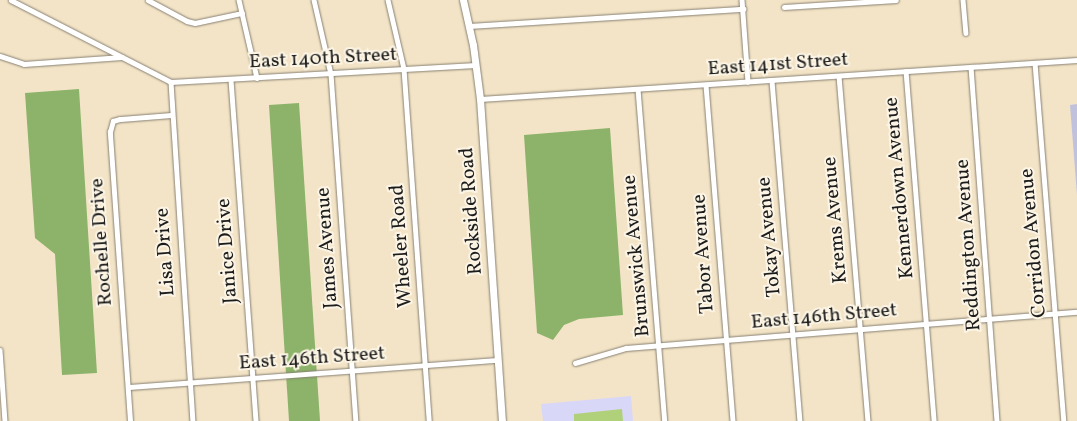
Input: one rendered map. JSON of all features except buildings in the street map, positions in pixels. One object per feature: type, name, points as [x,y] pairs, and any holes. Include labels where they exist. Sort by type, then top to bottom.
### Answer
[{"type":"main road","name":"Rockside Road","points":[[463,0],[476,65],[480,99],[502,421]]},
{"type":"street","points":[[11,0],[171,82]]},
{"type":"street","points":[[148,0],[187,21],[196,23],[242,13]]},
{"type":"street","points":[[239,0],[257,78]]},
{"type":"street","name":"James Avenue","points":[[314,0],[331,74],[356,421]]},
{"type":"street","name":"Wheeler Road","points":[[388,0],[404,69],[429,421]]},
{"type":"street","points":[[742,0],[748,82]]},
{"type":"street","points":[[784,7],[820,2],[896,0]]},
{"type":"street","points":[[963,0],[966,32]]},
{"type":"street","points":[[469,26],[743,9]]},
{"type":"street","points":[[0,56],[24,64],[123,56]]},
{"type":"street","name":"East 141st Street","points":[[480,99],[1077,60]]},
{"type":"street","name":"Corridon Avenue","points":[[1035,63],[1064,421]]},
{"type":"street","name":"East 140th Street","points":[[171,82],[476,65]]},
{"type":"street","name":"Reddington Avenue","points":[[970,67],[997,421]]},
{"type":"street","name":"Kennerdown Avenue","points":[[906,71],[934,421]]},
{"type":"street","name":"Krems Avenue","points":[[839,76],[868,421]]},
{"type":"street","name":"Janice Drive","points":[[232,80],[256,421]]},
{"type":"street","name":"Tokay Avenue","points":[[772,81],[800,421]]},
{"type":"street","name":"Lisa Drive","points":[[171,82],[193,421]]},
{"type":"street","name":"Tabor Avenue","points":[[706,85],[733,421]]},
{"type":"street","name":"Brunswick Avenue","points":[[638,89],[665,421]]},
{"type":"street","name":"Rochelle Drive","points":[[130,421],[110,132],[113,121],[120,119],[172,115]]},
{"type":"street","name":"East 146th Street","points":[[575,363],[626,348],[1077,312]]},
{"type":"street","points":[[0,350],[5,421]]},
{"type":"street","name":"East 146th Street","points":[[128,387],[498,360]]},
{"type":"shaded area","points":[[1077,104],[1077,195],[1070,105]]},
{"type":"shaded area","points":[[631,396],[633,421],[543,421],[541,404]]},
{"type":"green space","points":[[79,89],[97,373],[62,375],[55,254],[35,238],[25,93]]},
{"type":"green space","points":[[299,103],[320,421],[289,421],[269,105]]},
{"type":"green space","points":[[610,128],[623,315],[579,319],[564,325],[553,340],[537,333],[524,135]]},
{"type":"green space","points":[[622,409],[623,421],[574,421],[574,414]]}]
